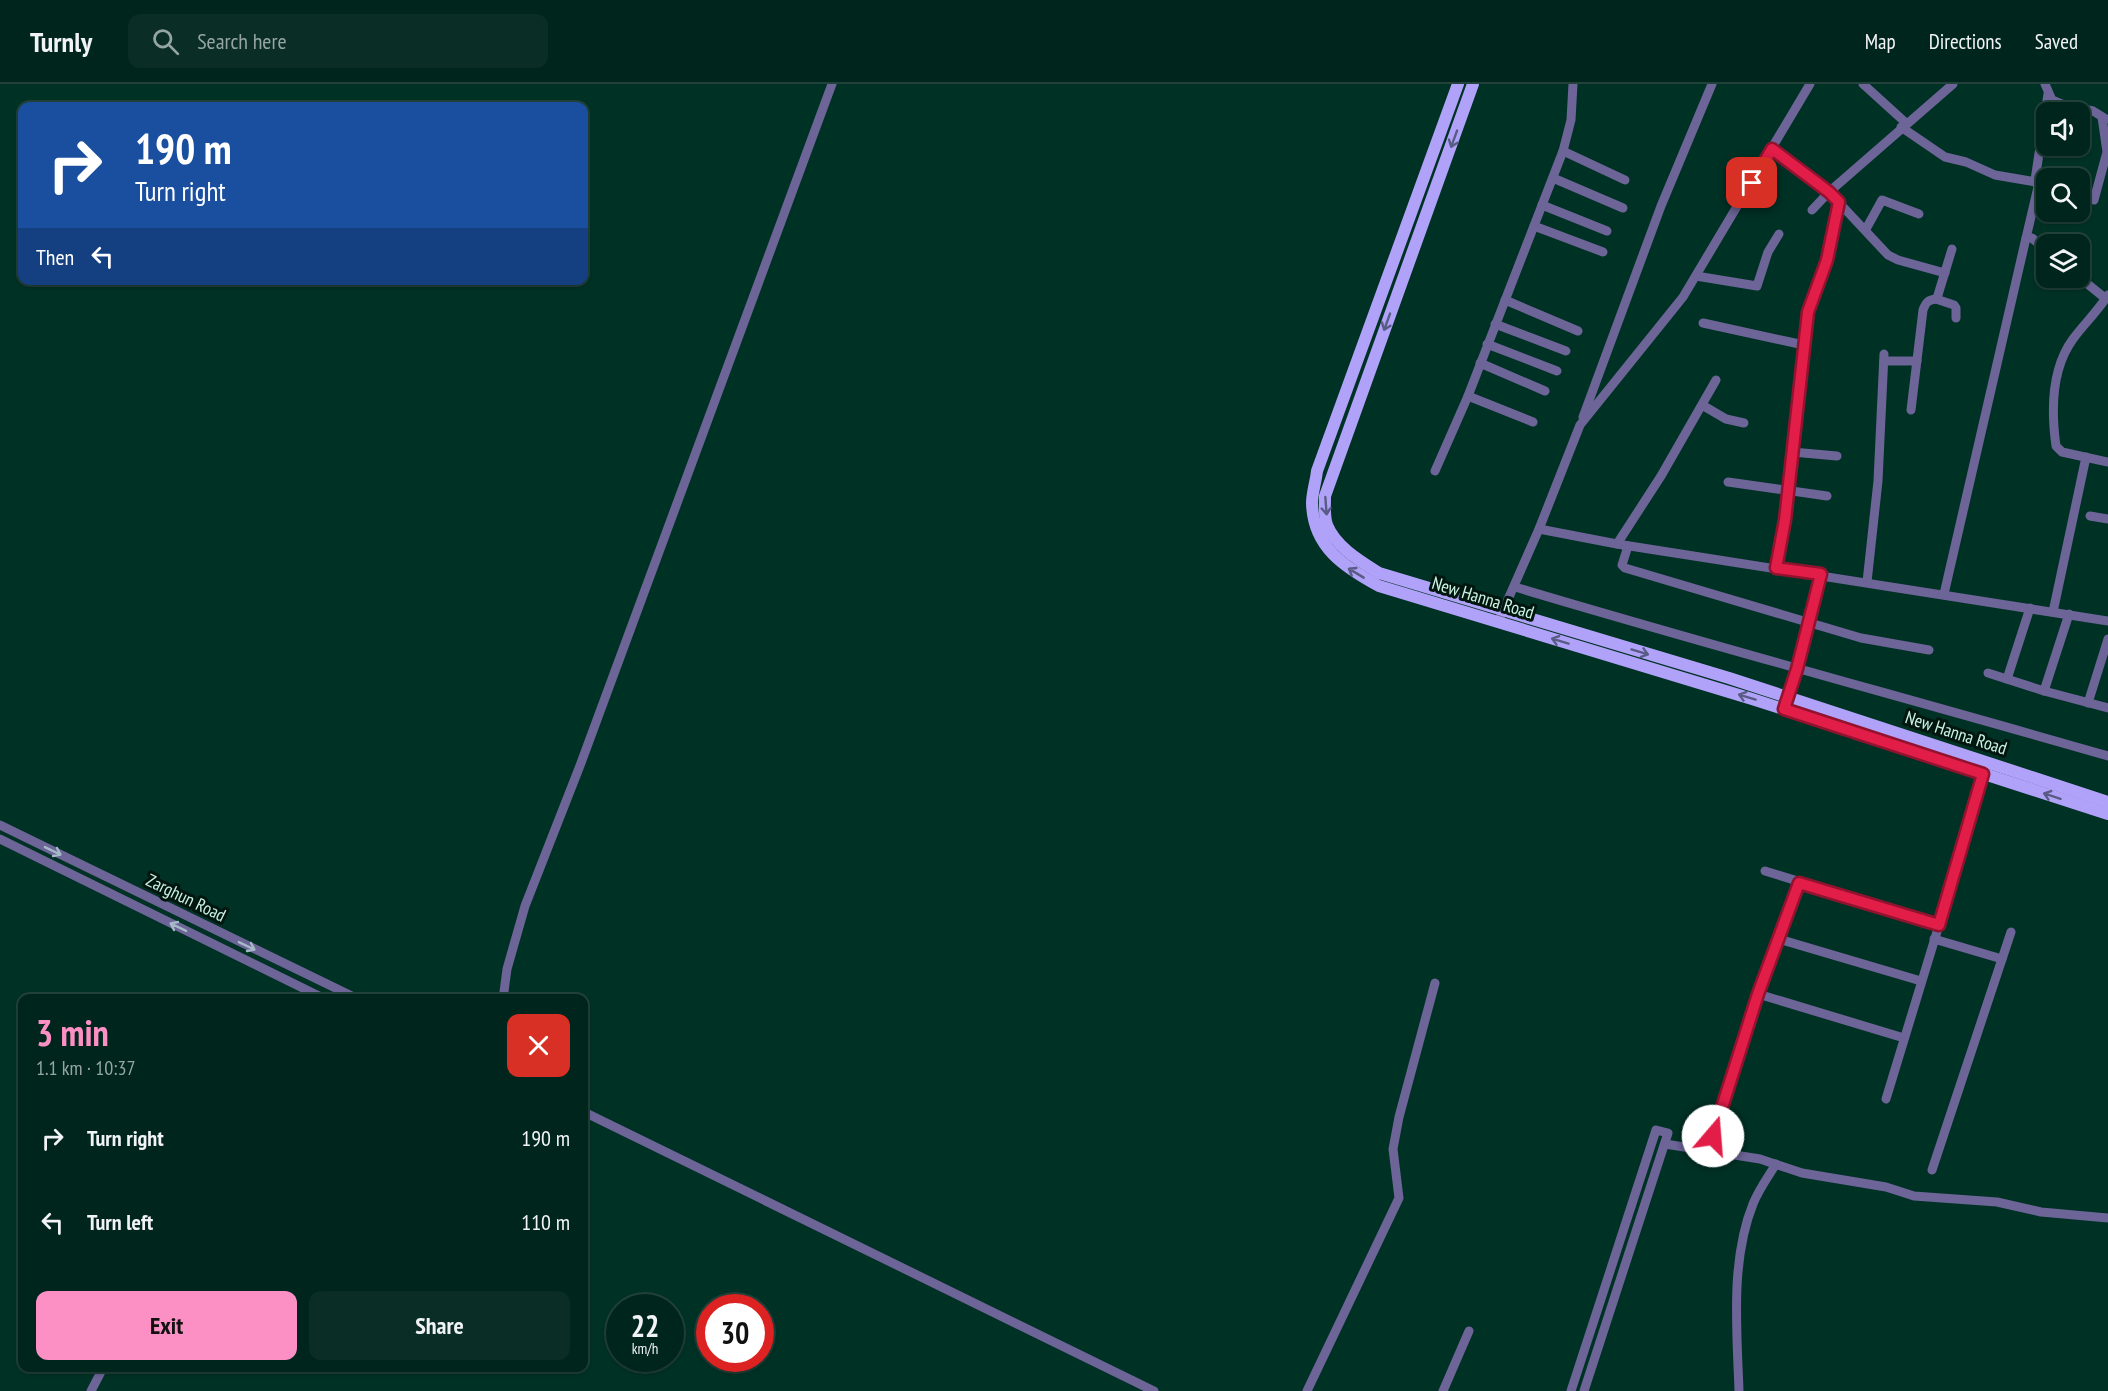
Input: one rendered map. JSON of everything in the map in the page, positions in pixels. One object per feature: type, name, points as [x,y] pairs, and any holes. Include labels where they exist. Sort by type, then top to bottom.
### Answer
[{"type":"main road","name":"New Hanna Road","points":[[1458,84],[1317,471],[1312,502],[1316,531],[1329,550],[1350,570],[1379,586],[1501,617],[2108,802]]},
{"type":"main road","name":"New Hanna Road","points":[[1473,84],[1325,496],[1327,524],[1338,541],[1353,557],[1378,573],[1501,617]]},
{"type":"main road","name":"New Hanna Road","points":[[1786,703],[1983,774],[2108,814]]},
{"type":"street","points":[[500,994],[525,906],[585,752],[832,84]]},
{"type":"street","points":[[1435,471],[1468,396],[1563,151],[1571,120],[1573,84]]},
{"type":"street","points":[[1501,617],[1539,530],[1661,206],[1712,84]]},
{"type":"street","points":[[1580,425],[1683,297],[1810,84]]},
{"type":"street","points":[[1863,84],[1904,125],[1945,158],[1966,162],[1995,175],[2036,182]]},
{"type":"street","points":[[1812,210],[1829,192],[1953,84]]},
{"type":"street","points":[[2045,84],[2052,100],[2093,111],[2105,118],[2107,152],[2094,200]]},
{"type":"street","points":[[2038,168],[2048,94]]},
{"type":"street","points":[[1772,149],[1829,192],[1888,255],[1945,273]]},
{"type":"street","points":[[1563,151],[1626,180]]},
{"type":"street","points":[[1553,178],[1623,208]]},
{"type":"street","points":[[1944,594],[2036,196]]},
{"type":"street","points":[[1866,229],[1882,200],[1919,214]]},
{"type":"street","points":[[1776,568],[1788,490],[1808,312],[1827,260],[1839,202]]},
{"type":"street","points":[[1542,205],[1607,231]]},
{"type":"street","points":[[1534,226],[1602,252]]},
{"type":"street","points":[[1696,276],[1756,286],[1760,282],[1768,252],[1779,234]]},
{"type":"street","points":[[2026,238],[2032,238],[2036,241]]},
{"type":"street","points":[[1936,299],[1952,249]]},
{"type":"street","points":[[2090,285],[2107,297],[2073,340],[2058,367],[2055,378],[2056,446],[2062,452],[2108,462]]},
{"type":"street","points":[[1911,410],[1923,309],[1929,300],[1936,299],[1954,305],[1956,318]]},
{"type":"street","points":[[1505,300],[1578,331]]},
{"type":"street","points":[[1703,323],[1804,345]]},
{"type":"street","points":[[1495,324],[1566,351]]},
{"type":"street","points":[[1487,344],[1557,372]]},
{"type":"street","points":[[1867,582],[1878,481],[1884,357],[1917,361]]},
{"type":"street","points":[[1480,363],[1545,391]]},
{"type":"street","points":[[1617,544],[1661,476],[1716,380]]},
{"type":"street","points":[[1468,396],[1533,422]]},
{"type":"street","points":[[1702,405],[1726,419],[1744,423]]},
{"type":"street","points":[[1792,452],[1837,456]]},
{"type":"street","points":[[2053,612],[2086,457]]},
{"type":"street","points":[[1728,482],[1827,496]]},
{"type":"street","points":[[2090,516],[2108,519]]},
{"type":"street","points":[[1539,530],[2108,621]]},
{"type":"street","points":[[1628,546],[1622,566],[1625,568],[1883,643],[1929,650]]},
{"type":"street","points":[[1786,703],[1821,574]]},
{"type":"street","points":[[1515,587],[1684,638],[2108,756]]},
{"type":"street","points":[[2007,679],[2030,608]]},
{"type":"street","points":[[2044,691],[2069,614]]},
{"type":"street","points":[[2088,703],[2108,639]]},
{"type":"street","points":[[1988,673],[2108,708]]},
{"type":"street","points":[[1886,1099],[1983,774]]},
{"type":"street","name":"Zarghun Road","points":[[0,825],[347,994]]},
{"type":"street","points":[[0,840],[315,994]]},
{"type":"street","points":[[1765,872],[1939,925]]},
{"type":"street","points":[[1713,1136],[1758,994],[1799,883]]},
{"type":"street","points":[[1932,1170],[2011,932]]},
{"type":"street","points":[[1779,939],[1921,981]]},
{"type":"street","points":[[1934,939],[2002,959]]},
{"type":"street","points":[[304,994],[313,978]]},
{"type":"street","points":[[1306,1391],[1399,1198],[1393,1149],[1399,1117],[1435,983]]},
{"type":"street","points":[[1758,994],[1904,1038]]},
{"type":"street","points":[[588,1114],[1154,1391]]},
{"type":"street","points":[[1571,1391],[1656,1130],[1668,1133],[1584,1391]]},
{"type":"street","points":[[1665,1144],[1760,1159],[1822,1178],[1886,1187],[1903,1194],[1924,1198],[1997,1202],[2041,1212],[2108,1218]]},
{"type":"street","points":[[1739,1391],[1736,1300],[1742,1247],[1752,1206],[1759,1190],[1776,1164]]},
{"type":"street","points":[[1443,1391],[1469,1331]]},
{"type":"street","points":[[90,1391],[101,1372]]},
{"type":"route","points":[[1713,1136],[1758,994],[1799,883],[1939,925],[1983,774],[1784,709],[1797,669],[1821,574],[1776,568],[1785,520],[1808,312],[1827,260],[1839,202],[1772,149],[1752,183]]}]
